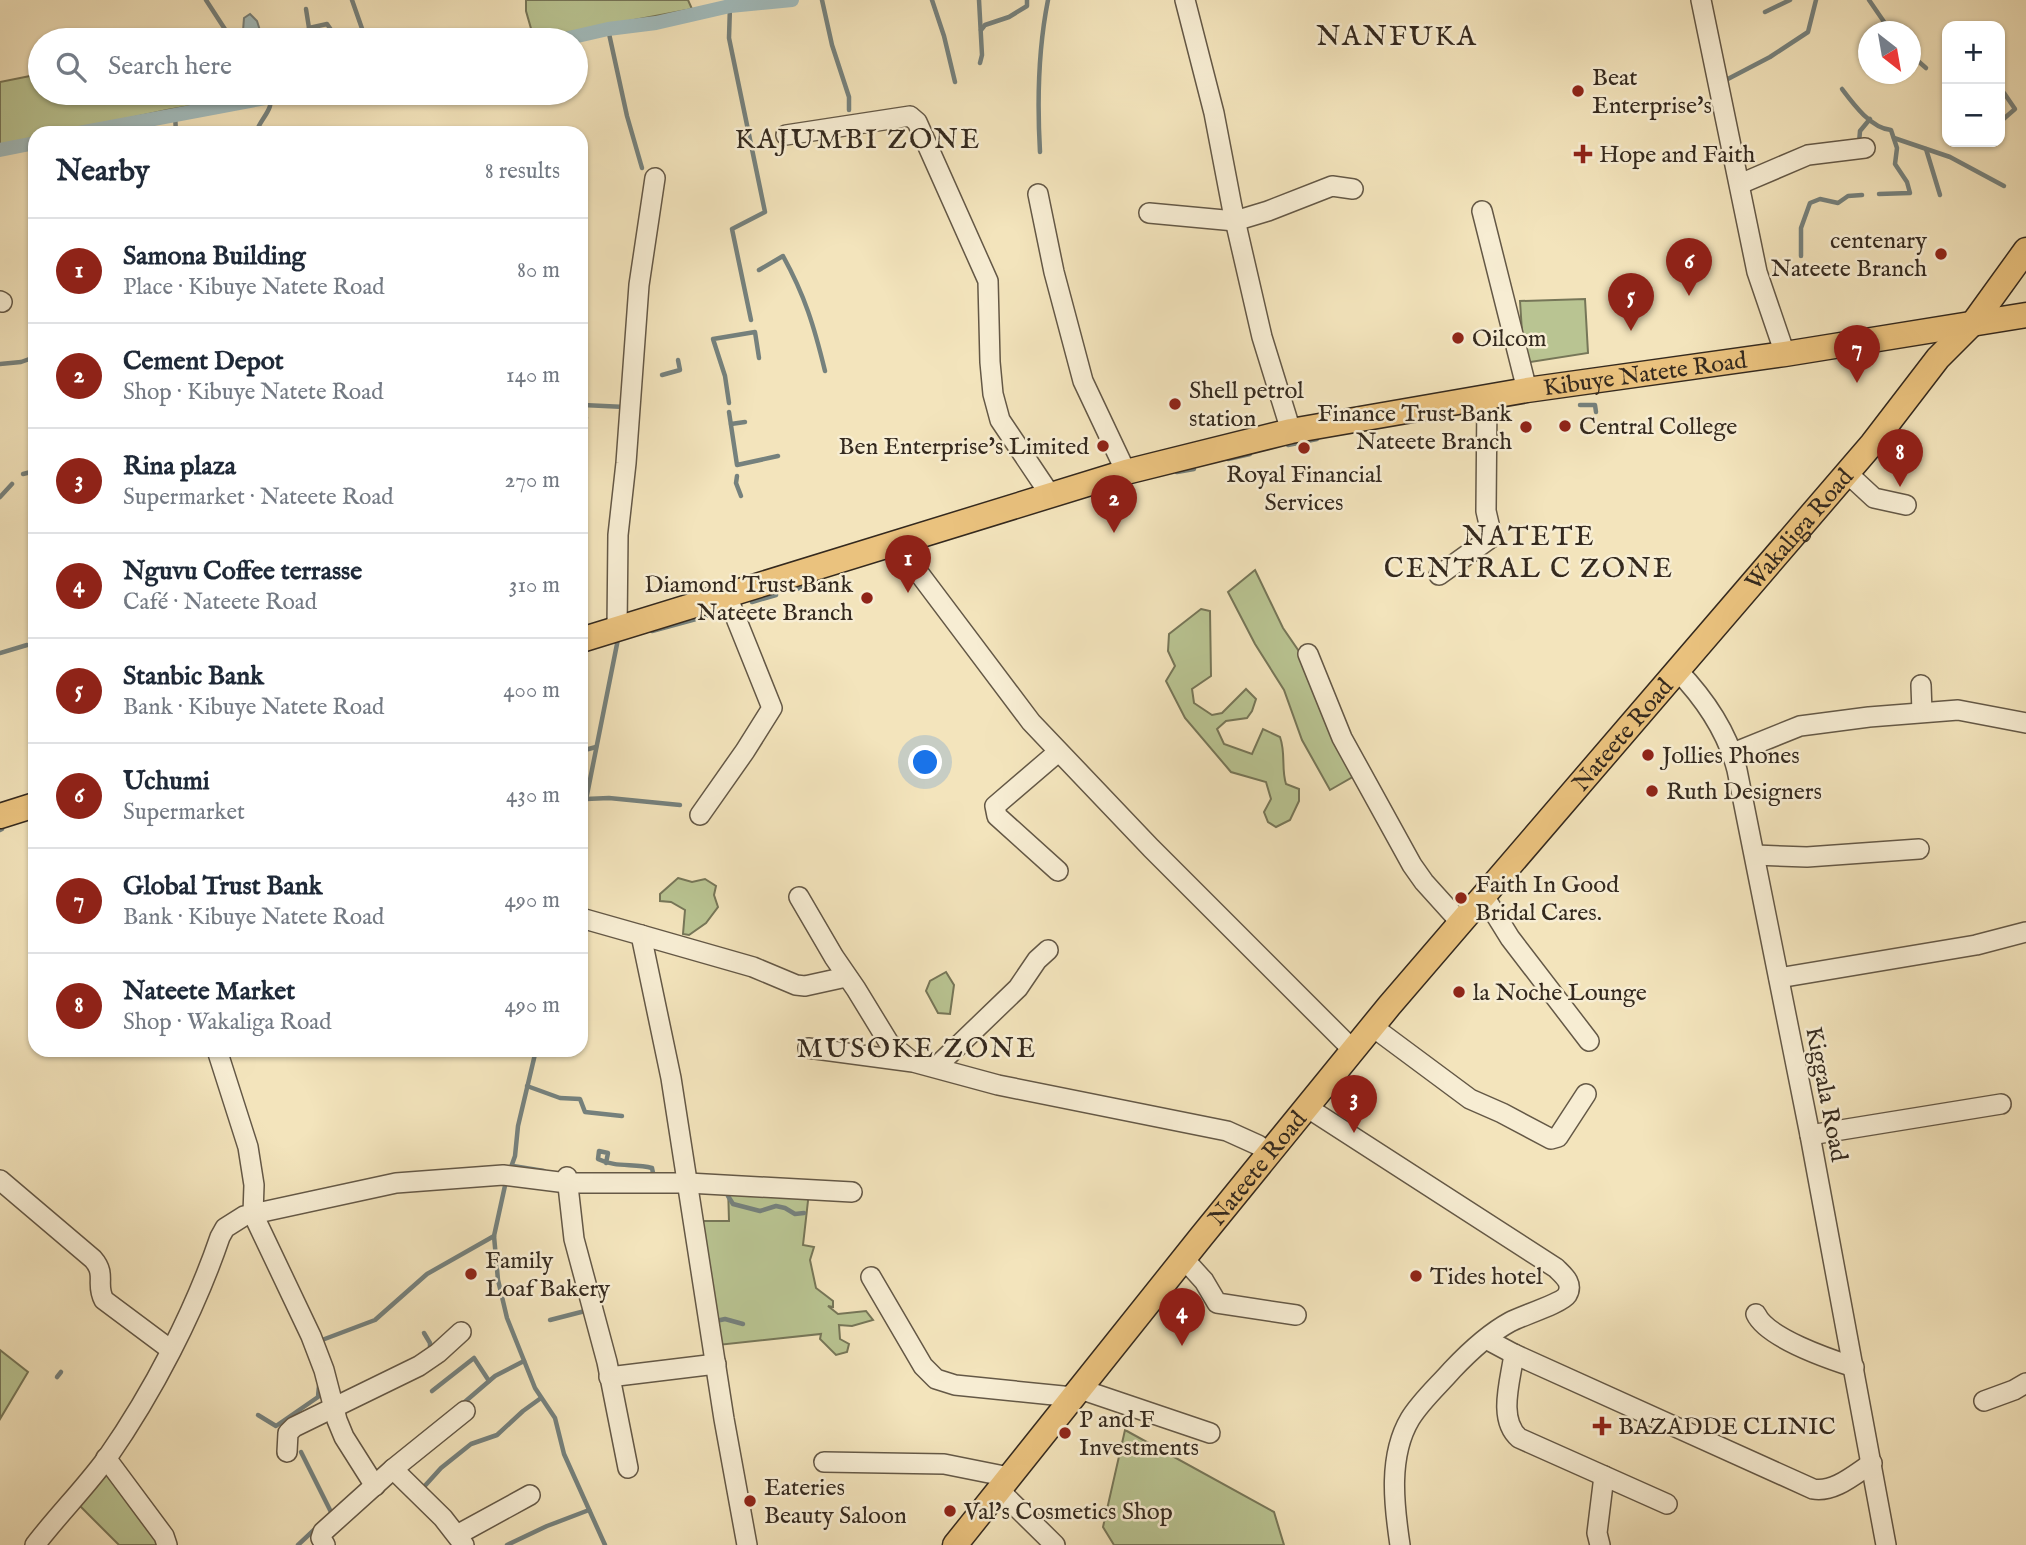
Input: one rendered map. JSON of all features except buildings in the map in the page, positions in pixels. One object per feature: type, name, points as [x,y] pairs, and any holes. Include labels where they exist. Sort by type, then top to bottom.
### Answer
[{"type":"main road","name":"Wakaliga Road","points":[[1677,670],[1847,473],[1938,358],[1974,322],[2026,250]]},
{"type":"main road","name":"Kibuye Natete Road","points":[[588,638],[1126,472],[1291,430],[1527,390],[1785,354],[1974,322],[2026,316]]},
{"type":"main road","name":"Nateete Road","points":[[955,1545],[1269,1153],[1677,670]]},
{"type":"main road","points":[[0,816],[28,807]]},
{"type":"street","points":[[1185,0],[1214,113],[1262,337],[1291,430]]},
{"type":"street","points":[[1701,0],[1757,272],[1785,354]]},
{"type":"street","points":[[786,135],[910,116],[917,122],[988,281],[991,373],[1000,420],[1051,496]]},
{"type":"street","points":[[1740,184],[1808,155],[1864,148]]},
{"type":"street","points":[[617,629],[618,535],[640,278],[655,178]]},
{"type":"street","points":[[1149,213],[1235,220],[1268,211],[1332,186],[1353,188]]},
{"type":"street","points":[[1038,194],[1054,272],[1083,381],[1126,472]]},
{"type":"street","points":[[1482,211],[1527,390]]},
{"type":"street","points":[[1439,575],[1492,537],[1486,511],[1487,397]]},
{"type":"street","points":[[1847,473],[1874,498],[1906,505]]},
{"type":"street","points":[[897,544],[1031,722],[1058,752],[1354,1051]]},
{"type":"street","points":[[700,815],[772,708],[727,596]]},
{"type":"street","points":[[1308,654],[1342,738],[1412,865],[1461,923]]},
{"type":"street","name":"Kiggala Road","points":[[1677,670],[1707,705],[1733,753],[1810,1135],[1886,1545]]},
{"type":"street","points":[[1921,685],[1922,712]]},
{"type":"street","points":[[1733,753],[1800,726],[1922,712],[1971,711],[2026,723]]},
{"type":"street","points":[[1058,752],[995,806],[996,816],[1058,871]]},
{"type":"street","points":[[1755,855],[1807,857],[1919,849]]},
{"type":"street","points":[[1484,896],[1510,938],[1589,1041]]},
{"type":"street","points":[[799,897],[888,1043],[912,1062]]},
{"type":"street","points":[[588,920],[743,964],[796,985],[805,986],[846,977]]},
{"type":"street","points":[[1779,978],[1976,945],[2026,932]]},
{"type":"street","points":[[641,935],[662,1025],[747,1545]]},
{"type":"street","points":[[936,1068],[1010,996],[1037,960],[1048,950]]},
{"type":"street","points":[[1373,1027],[1470,1099],[1550,1139],[1558,1137],[1586,1094]]},
{"type":"street","points":[[808,1048],[912,1062],[998,1085],[1227,1131],[1258,1144],[1269,1153]]},
{"type":"street","points":[[219,1057],[248,1147],[254,1185],[253,1214],[314,1345],[344,1437],[375,1486]]},
{"type":"street","points":[[1810,1135],[2001,1104]]},
{"type":"street","points":[[1308,1108],[1556,1268],[1569,1285],[1568,1294],[1562,1300],[1526,1313],[1470,1352],[1409,1420],[1395,1470],[1400,1545]]},
{"type":"street","points":[[35,1545],[106,1458],[171,1350],[220,1237],[225,1228],[234,1221],[253,1214],[396,1183],[511,1175],[567,1180],[852,1192]]},
{"type":"street","points":[[0,1180],[93,1259],[101,1270],[100,1293],[104,1300],[171,1350]]},
{"type":"street","points":[[567,1180],[574,1239],[609,1377],[628,1468]]},
{"type":"street","points":[[1184,1259],[1204,1282],[1217,1303],[1296,1315]]},
{"type":"street","points":[[871,1277],[923,1366],[936,1379],[955,1385],[1077,1393],[1210,1433]]},
{"type":"street","points":[[1756,1314],[1760,1322],[1793,1343],[1817,1355],[1854,1367]]},
{"type":"street","points":[[287,1452],[288,1433],[294,1427],[419,1366],[461,1332]]},
{"type":"street","points":[[1486,1339],[1813,1489],[1820,1491],[1830,1488],[1872,1463]]},
{"type":"street","points":[[1514,1354],[1507,1416],[1513,1433],[1667,1504]]},
{"type":"street","points":[[609,1377],[716,1364]]},
{"type":"street","points":[[1984,1401],[2026,1383]]},
{"type":"street","points":[[325,1545],[321,1538],[323,1532],[393,1469],[465,1411]]},
{"type":"street","points":[[106,1458],[164,1536],[167,1545]]},
{"type":"street","points":[[824,1462],[944,1464],[1004,1483],[1055,1545]]},
{"type":"street","points":[[393,1469],[428,1502],[461,1540],[530,1495]]},
{"type":"street","points":[[1600,1545],[1597,1533],[1604,1476]]},
{"type":"green space","points":[[526,0],[688,0],[692,9],[588,29],[531,28]]},
{"type":"green space","points":[[28,76],[28,105],[196,105],[93,126],[28,126],[28,140],[0,146],[0,82]]},
{"type":"green space","points":[[1585,299],[1588,353],[1524,363],[1520,301]]},
{"type":"green space","points":[[1255,570],[1283,628],[1307,663],[1356,775],[1330,790],[1302,740],[1284,690],[1255,644],[1228,592]]},
{"type":"green space","points":[[1201,609],[1210,611],[1211,676],[1192,689],[1194,703],[1212,715],[1222,713],[1246,689],[1256,699],[1247,718],[1226,721],[1217,729],[1224,744],[1252,754],[1263,729],[1280,737],[1286,784],[1299,789],[1299,801],[1290,820],[1276,827],[1268,822],[1264,812],[1271,799],[1266,782],[1231,772],[1185,718],[1166,681],[1175,666],[1168,651],[1169,634]]},
{"type":"green space","points":[[678,878],[692,882],[705,879],[716,886],[714,895],[718,907],[706,923],[689,935],[683,934],[685,910],[671,902],[660,901],[660,894]]},
{"type":"green space","points":[[946,972],[954,985],[950,1014],[938,1013],[926,991],[930,981]]},
{"type":"green space","points":[[728,1186],[809,1192],[803,1245],[814,1247],[810,1260],[816,1288],[833,1301],[833,1307],[828,1306],[838,1314],[866,1311],[873,1320],[852,1326],[839,1325],[840,1339],[849,1344],[847,1352],[836,1355],[820,1339],[821,1334],[718,1345],[701,1221],[729,1221]]},
{"type":"green space","points":[[0,1350],[28,1372],[0,1419]]},
{"type":"green space","points":[[1125,1430],[1274,1512],[1284,1545],[1114,1545],[1103,1527]]},
{"type":"green space","points":[[101,1475],[107,1475],[151,1526],[162,1545],[119,1545],[76,1502]]},
{"type":"water","points":[[250,14],[259,28],[243,28],[244,18]]},
{"type":"waterway","points":[[206,0],[224,28]]},
{"type":"waterway","points":[[352,0],[362,28]]},
{"type":"waterway","points":[[588,34],[656,23],[730,6],[792,0]]},
{"type":"waterway","points":[[822,0],[832,45],[849,97],[849,110]]},
{"type":"waterway","points":[[932,0],[955,82]]},
{"type":"waterway","points":[[979,0],[982,55],[980,63]]},
{"type":"waterway","points":[[981,30],[985,25],[1009,17],[1027,6],[1027,0]]},
{"type":"waterway","points":[[1040,152],[1039,75],[1048,0]]},
{"type":"waterway","points":[[1765,12],[1790,0]]},
{"type":"waterway","points":[[1724,81],[1770,57],[1808,32],[1816,0]]},
{"type":"waterway","points":[[1869,0],[1883,21]]},
{"type":"waterway","points":[[730,6],[729,38],[765,212],[732,229],[751,320]]},
{"type":"waterway","points":[[306,9],[309,28]]},
{"type":"waterway","points":[[309,28],[327,24],[330,28]]},
{"type":"waterway","points":[[608,29],[627,116],[642,168]]},
{"type":"waterway","points":[[1921,64],[1926,68]]},
{"type":"waterway","points":[[1842,89],[1870,120],[1891,130],[1897,148],[1895,164],[1907,182],[1910,193],[1879,194]]},
{"type":"waterway","points":[[2005,94],[2015,109],[2005,118]]},
{"type":"waterway","points":[[116,126],[228,105]]},
{"type":"waterway","points":[[259,126],[270,105]]},
{"type":"waterway","points":[[175,114],[176,126]]},
{"type":"waterway","points":[[142,126],[144,119]]},
{"type":"waterway","points":[[1859,143],[1860,131],[1870,119]]},
{"type":"waterway","points":[[1894,138],[1950,157],[2004,186]]},
{"type":"waterway","points":[[0,150],[28,144]]},
{"type":"waterway","points":[[1926,149],[1940,195]]},
{"type":"waterway","points":[[1801,256],[1801,228],[1810,203],[1820,199],[1838,203],[1848,196],[1862,195]]},
{"type":"waterway","points":[[759,270],[783,256],[808,312],[825,371]]},
{"type":"waterway","points":[[729,403],[725,376],[713,339],[755,332],[759,358]]},
{"type":"waterway","points":[[0,364],[28,360]]},
{"type":"waterway","points":[[662,375],[680,370],[678,360]]},
{"type":"waterway","points":[[588,405],[625,407]]},
{"type":"waterway","points":[[1580,405],[1595,405],[1596,412]]},
{"type":"waterway","points":[[729,412],[737,465],[778,456]]},
{"type":"waterway","points":[[731,424],[745,422]]},
{"type":"waterway","points":[[1288,445],[1317,439]]},
{"type":"waterway","points":[[1228,459],[1250,454]]},
{"type":"waterway","points":[[1177,472],[1194,469]]},
{"type":"waterway","points":[[23,474],[28,473]]},
{"type":"waterway","points":[[737,476],[736,483],[741,496]]},
{"type":"waterway","points":[[0,497],[12,484]]},
{"type":"waterway","points":[[818,583],[826,583],[830,588]]},
{"type":"waterway","points":[[791,590],[810,586]]},
{"type":"waterway","points":[[752,602],[776,595]]},
{"type":"waterway","points":[[706,616],[717,613]]},
{"type":"waterway","points":[[652,631],[696,619]]},
{"type":"waterway","points":[[588,790],[618,639]]},
{"type":"waterway","points":[[0,653],[27,645]]},
{"type":"waterway","points":[[588,749],[596,747]]},
{"type":"waterway","points":[[588,799],[609,798],[680,805]]},
{"type":"waterway","points":[[510,1170],[534,1057]]},
{"type":"waterway","points":[[527,1086],[560,1098],[580,1099],[585,1112],[622,1116]]},
{"type":"waterway","points":[[606,1163],[608,1153],[599,1151],[598,1159],[605,1162],[611,1163],[618,1164],[652,1168],[654,1178]]},
{"type":"waterway","points":[[513,1166],[544,1171]]},
{"type":"waterway","points":[[506,1181],[494,1236],[498,1280],[507,1318],[535,1388],[555,1418],[564,1454],[605,1545]]},
{"type":"waterway","points":[[728,1190],[733,1204],[760,1211],[776,1206],[795,1214],[804,1213]]},
{"type":"waterway","points":[[322,1340],[375,1320],[427,1274],[494,1236]]},
{"type":"waterway","points":[[550,1320],[589,1310]]},
{"type":"waterway","points":[[717,1324],[716,1321],[725,1319],[743,1324]]},
{"type":"waterway","points":[[424,1333],[430,1343],[430,1350]]},
{"type":"waterway","points":[[432,1391],[474,1358],[489,1381]]},
{"type":"waterway","points":[[460,1406],[495,1376],[524,1361]]},
{"type":"waterway","points":[[57,1377],[61,1372]]},
{"type":"waterway","points":[[258,1415],[276,1426],[318,1397],[319,1386]]},
{"type":"waterway","points":[[422,1489],[441,1468],[471,1444],[497,1435],[541,1398]]},
{"type":"waterway","points":[[301,1452],[332,1514]]},
{"type":"waterway","points":[[507,1545],[589,1510]]},
{"type":"waterway","points":[[298,1545],[315,1529]]},
{"type":"place","name":"Beat Enterprise's","points":[[1578,91]]},
{"type":"place","name":"Hope and Faith","points":[[1583,154]]},
{"type":"place","name":"centenary Nateete Branch","points":[[1941,254]]},
{"type":"place","name":"Uchumi","points":[[1689,296]]},
{"type":"place","name":"Stanbic Bank","points":[[1631,331]]},
{"type":"place","name":"Oilcom","points":[[1458,338]]},
{"type":"place","name":"Global Trust Bank","points":[[1857,383]]},
{"type":"place","name":"Shell petrol station","points":[[1175,404]]},
{"type":"place","name":"Central College","points":[[1565,426]]},
{"type":"place","name":"Finance Trust Bank Nateete Branch","points":[[1526,427]]},
{"type":"place","name":"Ben Enterprise's Limited","points":[[1103,446]]},
{"type":"place","name":"Royal Financial Services","points":[[1304,448]]},
{"type":"place","name":"Nateete Market","points":[[1900,487]]},
{"type":"place","name":"Cement Depot","points":[[1114,533]]},
{"type":"place","name":"Samona Building","points":[[908,593]]},
{"type":"place","name":"Diamond Trust Bank Nateete Branch","points":[[867,598]]},
{"type":"place","name":"Jollies Phones","points":[[1648,755]]},
{"type":"place","name":"Ruth Designers","points":[[1652,791]]},
{"type":"place","name":"Faith In Good Bridal Cares.","points":[[1461,898]]},
{"type":"place","name":"la Noche Lounge","points":[[1459,992]]},
{"type":"place","name":"Rina plaza","points":[[1354,1133]]},
{"type":"place","name":"Family Loaf Bakery","points":[[471,1274]]},
{"type":"place","name":"Tides hotel","points":[[1416,1276]]},
{"type":"place","name":"Nguvu Coffee terrasse","points":[[1182,1346]]},
{"type":"place","name":"BAZADDE CLINIC","points":[[1602,1426]]},
{"type":"place","name":"P and F Investments","points":[[1065,1433]]},
{"type":"place","name":"Eateries Beauty Saloon","points":[[750,1501]]},
{"type":"place","name":"Val's Cosmetics Shop","points":[[950,1511]]},
{"type":"district","name":"NANFUKA","points":[[1397,35]]},
{"type":"district","name":"KAJUMBI ZONE","points":[[858,138]]},
{"type":"district","name":"NATETE CENTRAL C ZONE","points":[[1529,551]]},
{"type":"district","name":"MUSOKE ZONE","points":[[917,1047]]}]
